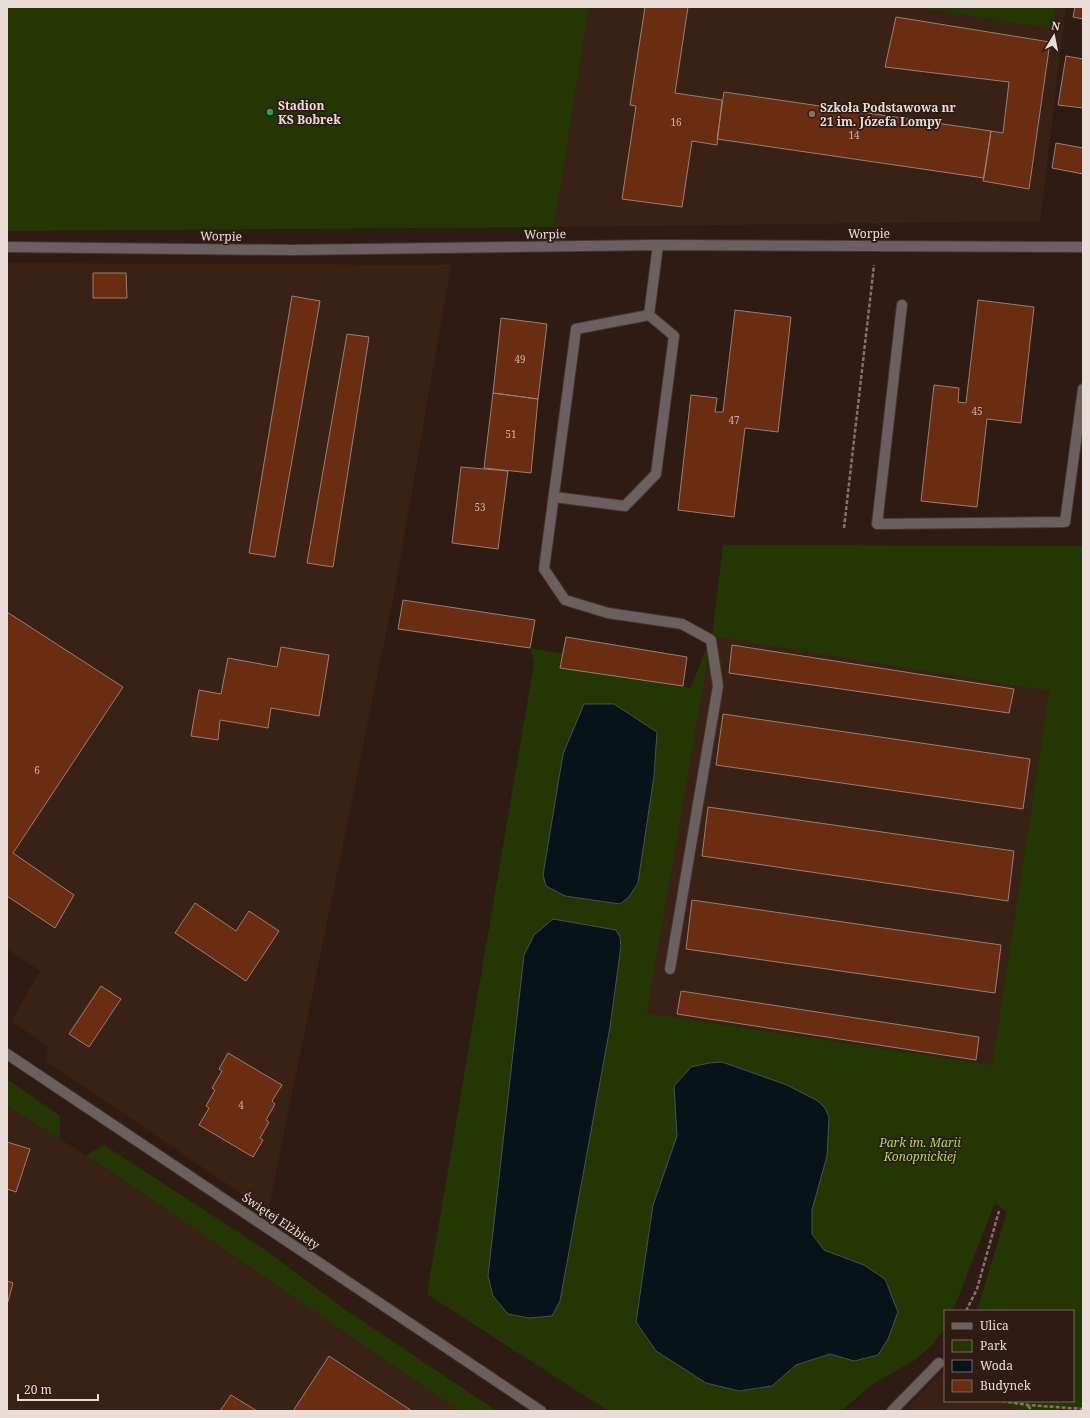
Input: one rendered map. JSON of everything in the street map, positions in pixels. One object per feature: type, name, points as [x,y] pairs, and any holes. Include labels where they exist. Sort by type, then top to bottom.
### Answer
[{"type":"street","name":"Worpie","points":[[7,248],[291,250],[658,245],[1083,247]]},
{"type":"street","points":[[649,315],[658,245]]},
{"type":"street","points":[[902,305],[877,524],[1065,522],[1083,389]]},
{"type":"street","points":[[554,497],[625,506],[656,474],[674,336],[649,315]]},
{"type":"street","points":[[649,315],[576,329],[544,569],[566,600],[608,613],[682,624],[711,640],[718,686],[670,969]]},
{"type":"street","name":"Świętej Elżbiety","points":[[7,1054],[541,1411]]},
{"type":"street","points":[[892,1411],[939,1363]]},
{"type":"path","points":[[844,528],[876,247]]},
{"type":"path","points":[[967,1310],[977,1290],[999,1211]]},
{"type":"path","points":[[1007,1402],[1028,1406],[1083,1409]]},
{"type":"path","points":[[1028,1406],[1032,1411]]},
{"type":"shaded area","name":"Szkoła Podstawowa nr 21 im. Józefa Lompy","points":[[589,7],[1066,7],[1040,221],[554,227]]},
{"type":"shaded area","points":[[7,263],[451,265],[395,589],[268,1212],[46,1061],[48,1046],[11,1021],[40,971],[7,949]]},
{"type":"shaded area","points":[[712,635],[1049,690],[992,1065],[647,1013]]},
{"type":"shaded area","points":[[7,1106],[100,1164],[459,1411],[7,1411]]},
{"type":"shaded area","points":[[944,1370],[944,1402],[1005,1402],[1018,1411],[903,1411]]},
{"type":"green space","name":"Stadion KS Bobrek","points":[[7,7],[589,7],[554,227],[7,231]]},
{"type":"green space","points":[[917,7],[1056,7],[1053,29]]},
{"type":"green space","name":"Park im. Marii Konopnickiej","points":[[723,545],[1083,546],[1083,1411],[1018,1411],[1005,1402],[1074,1402],[1074,1310],[977,1310],[1007,1212],[995,1203],[953,1310],[944,1310],[944,1329],[932,1345],[915,1360],[873,1384],[841,1411],[608,1411],[427,1294],[534,663],[530,648],[563,654],[560,668],[683,686],[690,689],[712,635]],"holes":[[[712,636],[1049,691],[992,1065],[647,1013]],[[657,732],[654,776],[638,883],[546,886],[543,875],[563,754]],[[553,919],[616,930],[620,937],[621,946],[610,1027],[560,1300],[488,1276],[524,955]],[[818,1101],[825,1108],[829,1117],[827,1156],[812,1210],[812,1234],[824,1250],[864,1265],[854,1361],[830,1354],[796,1365],[772,1386],[656,1351],[636,1322],[653,1205],[677,1136]]]},
{"type":"green space","points":[[7,1079],[60,1116],[60,1139],[7,1106]]},
{"type":"green space","points":[[104,1145],[261,1247],[349,1312],[497,1411],[459,1411],[100,1164],[85,1156]]},
{"type":"water","points":[[584,704],[614,704],[657,732],[654,776],[638,883],[629,897],[620,904],[565,896],[546,886],[543,875],[563,754]]},
{"type":"water","points":[[553,919],[616,930],[620,937],[621,946],[610,1027],[560,1301],[552,1316],[529,1318],[508,1314],[493,1296],[488,1276],[524,955],[534,935]]},
{"type":"water","points":[[722,1062],[787,1085],[818,1101],[825,1108],[829,1117],[827,1156],[812,1210],[812,1234],[824,1250],[864,1265],[885,1279],[898,1312],[888,1339],[878,1355],[854,1361],[830,1354],[796,1365],[772,1386],[739,1391],[706,1383],[656,1351],[636,1322],[653,1205],[677,1136],[674,1086],[691,1067]]},
{"type":"building","points":[[645,7],[688,7],[675,93],[722,100],[717,145],[692,141],[682,207],[622,199],[636,106],[630,105]]},
{"type":"building","points":[[1075,7],[1083,7],[1083,19],[1073,17]]},
{"type":"building","points":[[896,17],[1050,42],[1029,189],[983,181],[991,131],[1003,133],[1009,82],[885,67]]},
{"type":"building","points":[[1066,56],[1083,59],[1083,108],[1058,105]]},
{"type":"building","points":[[724,92],[991,131],[984,178],[717,139]]},
{"type":"building","points":[[1056,143],[1083,148],[1083,174],[1052,168]]},
{"type":"building","points":[[93,273],[126,273],[127,298],[93,298]]},
{"type":"building","points":[[292,296],[320,301],[275,557],[249,553]]},
{"type":"building","points":[[978,300],[1034,307],[1021,423],[987,419],[977,507],[921,501],[934,385],[959,388],[958,402],[966,403]]},
{"type":"building","points":[[735,310],[791,317],[778,432],[745,428],[734,517],[678,510],[691,395],[717,398],[715,412],[723,412]]},
{"type":"building","points":[[501,318],[547,324],[538,399],[493,393]]},
{"type":"building","points":[[347,334],[369,337],[333,567],[307,563]]},
{"type":"building","points":[[493,393],[538,399],[531,473],[484,468]]},
{"type":"building","points":[[461,467],[508,471],[498,549],[452,543]]},
{"type":"building","points":[[403,600],[535,620],[530,648],[398,629]]},
{"type":"building","points":[[7,612],[123,687],[13,853],[74,895],[55,928],[7,896]]},
{"type":"building","points":[[566,637],[687,657],[683,686],[560,668]]},
{"type":"building","points":[[732,645],[1014,689],[1009,713],[729,673]]},
{"type":"building","points":[[281,647],[329,655],[319,716],[271,708],[268,728],[220,720],[218,740],[191,736],[199,690],[221,694],[228,658],[277,667]]},
{"type":"building","points":[[723,714],[1030,759],[1023,809],[716,765]]},
{"type":"building","points":[[708,807],[1014,851],[1008,901],[702,856]]},
{"type":"building","points":[[692,900],[1001,945],[995,993],[686,949]]},
{"type":"building","points":[[195,903],[236,931],[249,911],[279,931],[246,981],[175,933]]},
{"type":"building","points":[[101,986],[121,999],[89,1047],[69,1034]]},
{"type":"building","points":[[681,991],[979,1037],[976,1060],[677,1014]]},
{"type":"building","points":[[228,1053],[282,1085],[272,1101],[275,1104],[266,1120],[269,1122],[260,1138],[263,1140],[253,1157],[199,1125],[209,1108],[206,1106],[215,1090],[212,1088],[222,1071],[219,1069]]},
{"type":"building","points":[[7,1142],[30,1149],[16,1192],[7,1189]]},
{"type":"building","points":[[7,1281],[13,1283],[7,1305]]},
{"type":"building","points":[[329,1356],[412,1411],[293,1411]]},
{"type":"building","points":[[231,1395],[257,1411],[220,1411]]},
{"type":"place","name":"Stadion KS Bobrek","points":[[270,112]]},
{"type":"place","name":"Szkoła Podstawowa nr 21 im. Józefa Lompy","points":[[812,114]]}]
